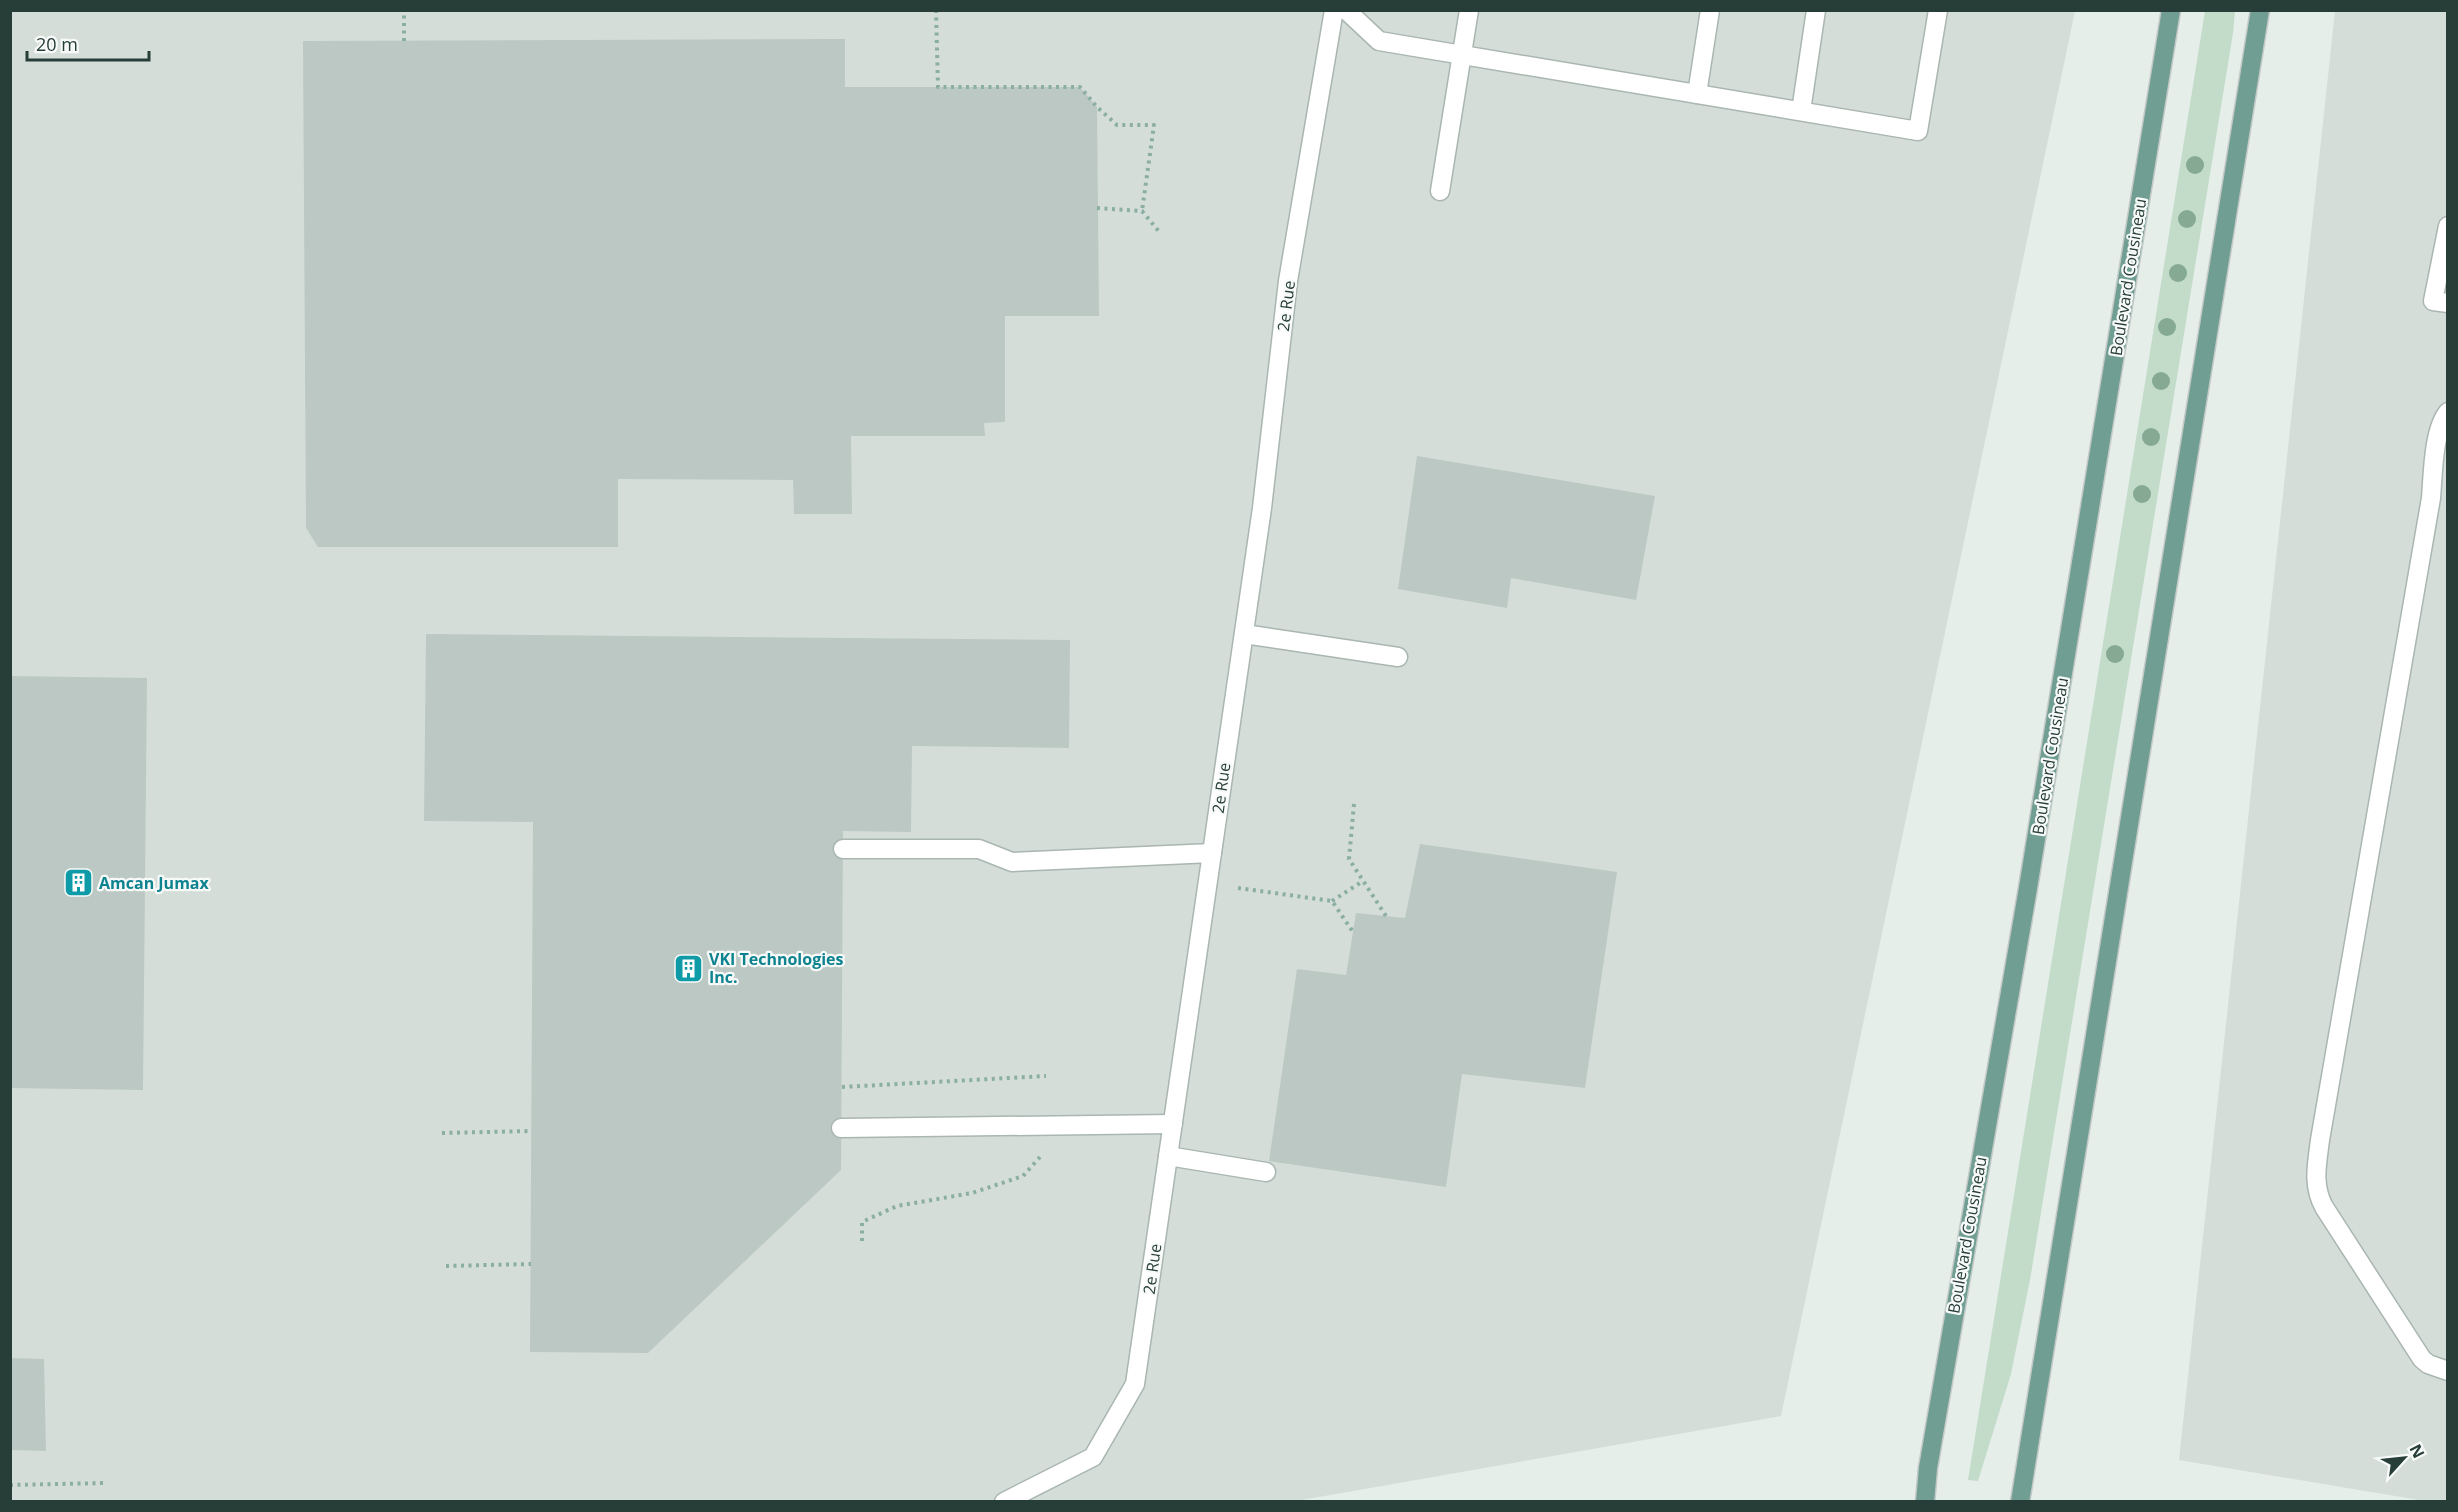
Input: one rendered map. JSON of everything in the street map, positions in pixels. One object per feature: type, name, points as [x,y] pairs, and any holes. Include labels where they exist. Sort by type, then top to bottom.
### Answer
[{"type":"main road","name":"Boulevard Cousineau","points":[[1925,1502],[1930,1456],[2030,876],[2171,10]]},
{"type":"main road","points":[[2020,1502],[2260,10]]},
{"type":"street","name":"2e Rue","points":[[1005,1502],[1093,1457],[1135,1384],[1262,508],[1288,281],[1335,10]]},
{"type":"street","points":[[1346,10],[1379,41],[1918,130],[1938,10]]},
{"type":"street","points":[[1440,191],[1469,10]]},
{"type":"street","points":[[1697,94],[1710,10]]},
{"type":"street","points":[[1801,111],[1816,10]]},
{"type":"street","points":[[2448,226],[2433,301],[2448,303]]},
{"type":"street","points":[[2448,412],[2441,422],[2438,434],[2439,499],[2320,1140],[2316,1186],[2324,1207],[2422,1359],[2428,1364],[2448,1371]]},
{"type":"street","points":[[1244,634],[1398,657]]},
{"type":"street","points":[[843,849],[979,849],[1011,862],[1212,853]]},
{"type":"street","points":[[841,1128],[1173,1124]]},
{"type":"street","points":[[1168,1156],[1266,1172]]},
{"type":"path","points":[[404,10],[404,40]]},
{"type":"path","points":[[936,10],[938,87],[1080,87],[1117,125],[1154,125],[1142,211]]},
{"type":"path","points":[[1097,208],[1142,211],[1161,234]]},
{"type":"path","points":[[1354,804],[1348,859],[1386,916]]},
{"type":"path","points":[[1207,884],[1332,901],[1363,881]]},
{"type":"path","points":[[1332,901],[1353,932]]},
{"type":"path","points":[[842,1087],[1046,1076]]},
{"type":"path","points":[[862,1242],[862,1222],[897,1206],[972,1193],[1023,1176],[1046,1150],[1048,1125]]},
{"type":"path","points":[[442,1133],[532,1131]]},
{"type":"path","points":[[446,1266],[531,1264]]},
{"type":"path","points":[[10,1485],[106,1483]]},
{"type":"shaded area","points":[[10,11],[2075,11],[1781,1416],[1296,1501],[11,1501]]},
{"type":"shaded area","points":[[2335,11],[2447,11],[2447,1501],[2425,1501],[2179,1460]]},
{"type":"green space","points":[[2205,11],[2235,11],[2233,33],[2030,1280],[2011,1374],[1978,1481],[1968,1480]]},
{"type":"building","points":[[845,39],[845,87],[1080,87],[1097,107],[1099,316],[1005,316],[1005,422],[984,423],[985,436],[851,436],[852,514],[794,514],[793,480],[618,479],[618,547],[318,547],[306,528],[303,41]]},
{"type":"building","points":[[1417,456],[1655,496],[1636,600],[1511,578],[1507,608],[1398,589]]},
{"type":"building","name":"VKI Technologies Inc.","points":[[426,634],[1070,640],[1069,748],[912,746],[911,832],[843,831],[841,1170],[648,1353],[530,1352],[533,822],[424,821]]},
{"type":"building","name":"Amcan Jumax","points":[[10,676],[147,678],[143,1090],[10,1088]]},
{"type":"building","points":[[1420,844],[1617,872],[1585,1088],[1462,1074],[1446,1187],[1269,1161],[1297,969],[1346,975],[1356,913],[1405,918]]},
{"type":"building","points":[[10,1358],[44,1359],[46,1451],[10,1450]]},
{"type":"place","name":"Amcan Jumax","points":[[78,883]]},
{"type":"place","name":"VKI Technologies Inc.","points":[[688,968]]}]
